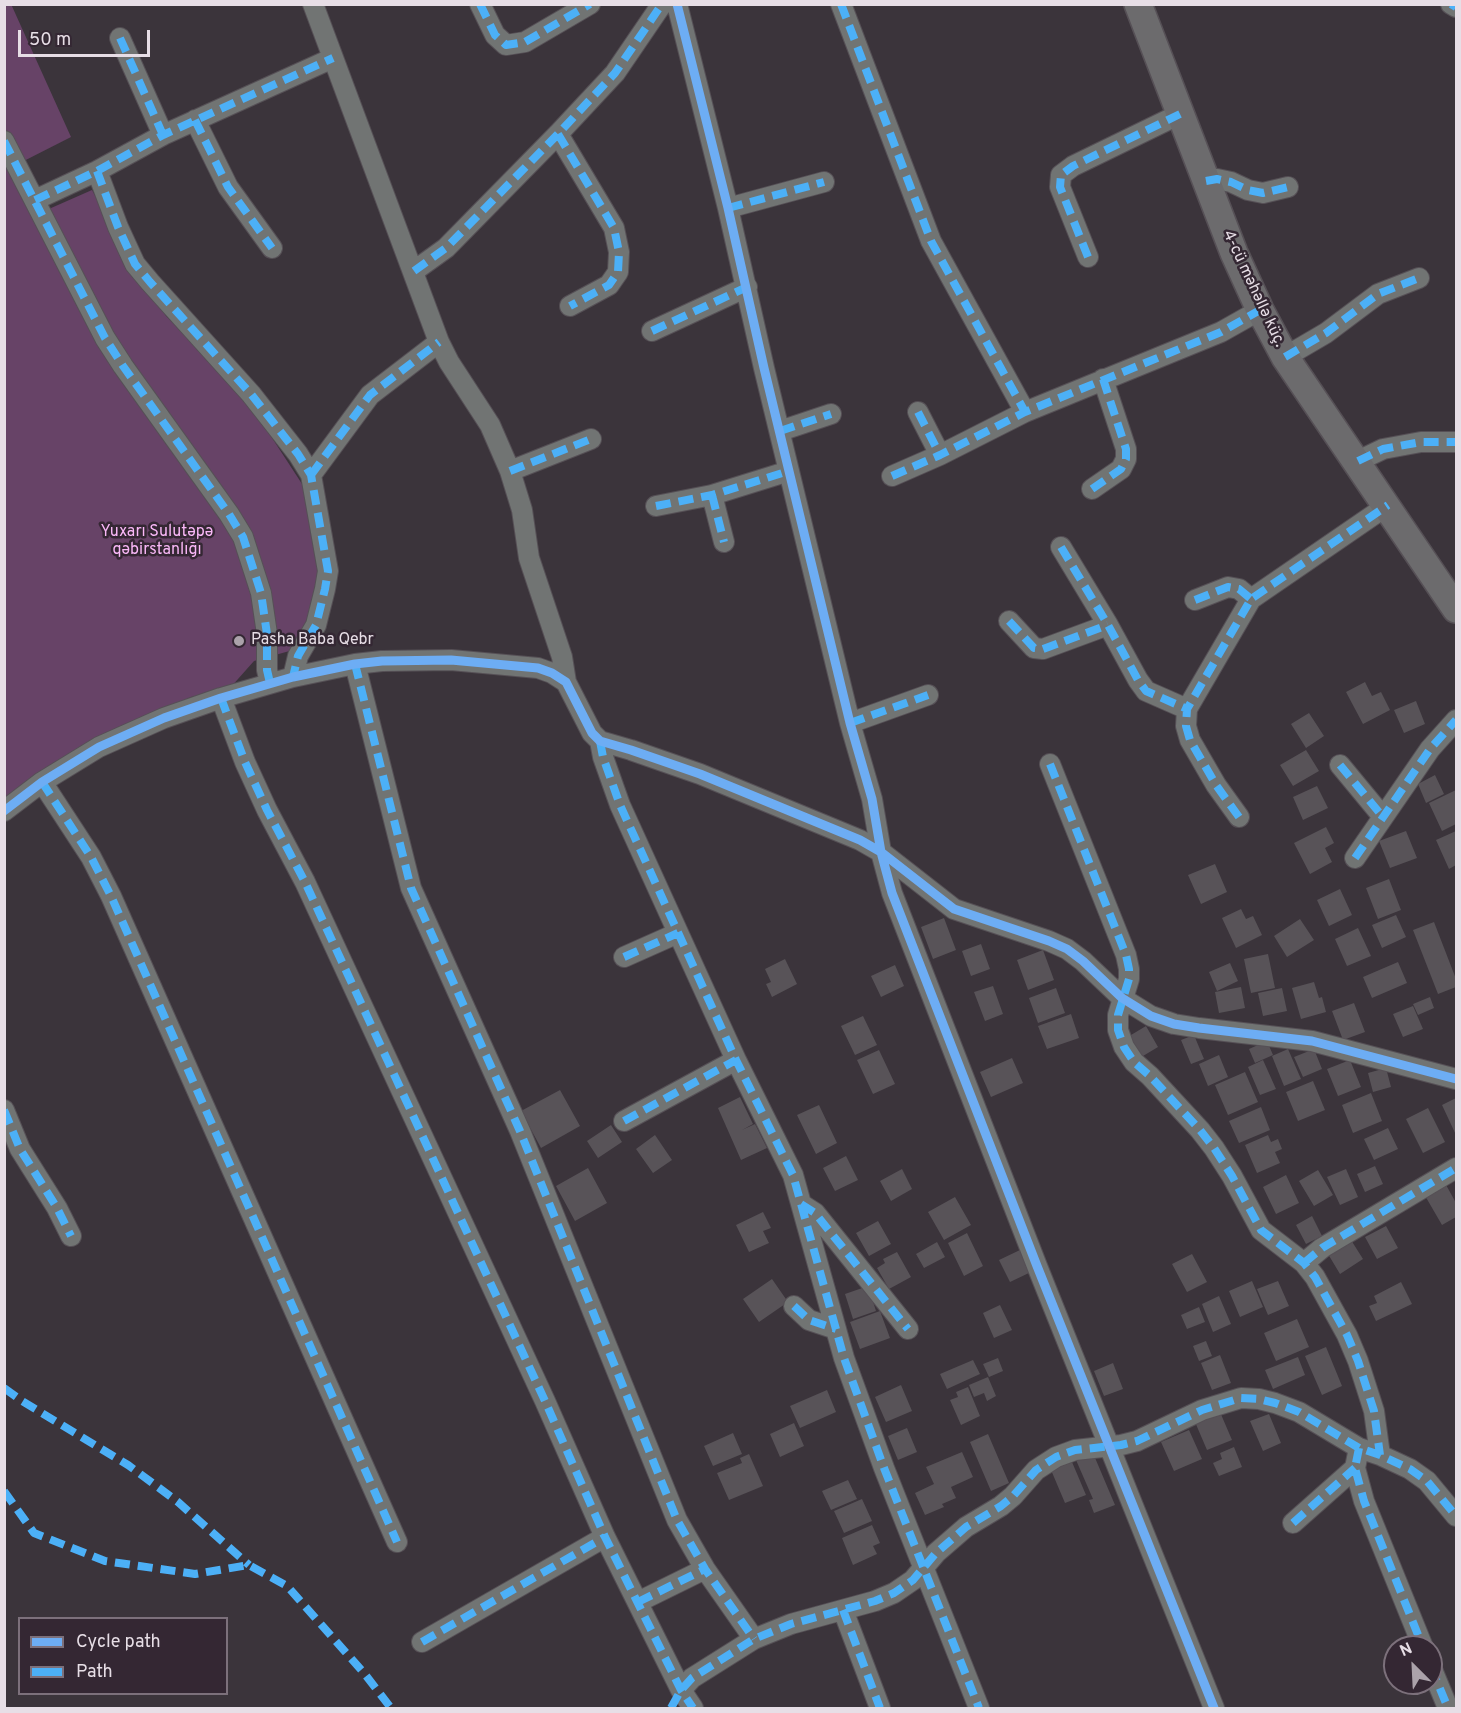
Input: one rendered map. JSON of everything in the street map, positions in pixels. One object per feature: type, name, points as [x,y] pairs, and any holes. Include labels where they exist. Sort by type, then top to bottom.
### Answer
[{"type":"street","points":[[313,4],[439,342],[449,362],[490,425],[510,471],[522,510],[529,558],[562,657],[566,682]]},
{"type":"street","points":[[480,4],[495,34],[506,45],[525,42],[590,4]]},
{"type":"street","points":[[414,271],[446,248],[615,73],[662,4]]},
{"type":"street","points":[[677,4],[728,208],[850,723],[872,799],[881,852],[892,892],[1214,1708]]},
{"type":"street","points":[[841,4],[931,241],[1025,412]]},
{"type":"street","name":"4-cü məhəllə küç.","points":[[1138,4],[1234,253],[1260,310],[1285,357],[1388,505],[1456,609]]},
{"type":"street","points":[[1451,4],[1456,8]]},
{"type":"street","points":[[120,38],[164,135]]},
{"type":"street","points":[[35,200],[195,120],[333,57]]},
{"type":"street","points":[[1088,257],[1060,186],[1061,175],[1073,166],[1180,114]]},
{"type":"street","points":[[195,120],[228,187],[272,248]]},
{"type":"street","points":[[558,134],[614,228],[619,252],[618,272],[609,285],[570,306]]},
{"type":"street","points":[[4,141],[105,338],[243,537],[261,593],[267,634],[267,670],[270,684]]},
{"type":"street","points":[[97,171],[135,264],[251,394],[298,454],[311,476],[328,571],[316,625],[298,656],[293,677]]},
{"type":"street","points":[[1206,181],[1217,179],[1263,193],[1288,187]]},
{"type":"street","points":[[728,208],[824,182]]},
{"type":"street","points":[[1285,357],[1326,333],[1378,294],[1419,278]]},
{"type":"street","points":[[652,331],[747,287]]},
{"type":"street","points":[[892,476],[940,455],[1025,412],[1221,332],[1260,310]]},
{"type":"street","points":[[311,476],[370,396],[439,342]]},
{"type":"street","points":[[1092,489],[1121,469],[1126,459],[1126,449],[1103,379]]},
{"type":"street","points":[[918,412],[940,455]]},
{"type":"street","points":[[780,431],[831,414]]},
{"type":"street","points":[[510,471],[591,439]]},
{"type":"street","points":[[1358,461],[1383,449],[1421,442],[1456,441]]},
{"type":"street","points":[[656,506],[712,495],[789,471]]},
{"type":"street","points":[[712,495],[724,542]]},
{"type":"street","points":[[1239,817],[1216,785],[1190,740],[1186,726],[1187,709],[1251,599],[1388,505]]},
{"type":"street","points":[[1061,547],[1108,625],[1132,671],[1146,691],[1187,709]]},
{"type":"street","points":[[1195,600],[1228,587],[1239,589],[1251,599]]},
{"type":"street","points":[[1009,621],[1034,648],[1043,649],[1108,625]]},
{"type":"street","points":[[4,811],[42,782],[99,747],[164,718],[293,677],[355,664],[418,660],[538,668],[566,682],[574,694],[585,721],[600,741],[700,774],[832,828],[881,852],[954,909],[1067,949],[1122,998],[1152,1016],[1174,1024],[1312,1041],[1456,1079]]},
{"type":"street","points":[[355,664],[411,888],[520,1131],[677,1520],[705,1569],[754,1639]]},
{"type":"street","points":[[850,723],[928,695]]},
{"type":"street","points":[[221,698],[267,810],[310,893],[605,1537],[681,1690],[693,1708]]},
{"type":"street","points":[[1355,858],[1430,749],[1456,720]]},
{"type":"street","points":[[600,741],[603,757],[620,805],[736,1060],[793,1175],[844,1358],[884,1468],[979,1708]]},
{"type":"street","points":[[1050,764],[1126,955],[1129,979],[1118,1015],[1118,1030],[1124,1047],[1134,1062],[1150,1076],[1214,1148],[1261,1230],[1304,1263],[1327,1297],[1358,1361],[1374,1411],[1380,1455]]},
{"type":"street","points":[[1340,765],[1383,817]]},
{"type":"street","points":[[42,782],[91,857],[111,896],[397,1542]]},
{"type":"street","points":[[624,957],[678,933]]},
{"type":"street","points":[[624,1121],[736,1060]]},
{"type":"street","points":[[4,1110],[20,1149],[57,1208],[71,1236]]},
{"type":"street","points":[[1304,1263],[1322,1248],[1456,1168]]},
{"type":"street","points":[[801,1204],[815,1213],[908,1329]]},
{"type":"street","points":[[794,1306],[809,1320],[836,1329]]},
{"type":"street","points":[[681,1690],[692,1678],[754,1639],[791,1624],[894,1593],[925,1569],[936,1553],[966,1527],[1001,1506],[1036,1470],[1056,1457],[1075,1450],[1137,1441],[1202,1410],[1241,1398],[1275,1403],[1299,1413],[1359,1448],[1410,1469],[1427,1481],[1456,1516]]},
{"type":"street","points":[[1359,1448],[1355,1468],[1364,1501],[1418,1635]]},
{"type":"street","points":[[1293,1523],[1355,1468]]},
{"type":"street","points":[[422,1642],[605,1537]]},
{"type":"street","points":[[638,1602],[705,1569]]},
{"type":"street","points":[[843,1610],[880,1708]]},
{"type":"green space","name":"Yuxarı Sulutəpə qəbirstanlığı","points":[[11,4],[71,137],[12,167],[33,216],[92,190],[132,266],[166,316],[246,398],[304,487],[321,568],[313,612],[293,650],[254,661],[230,688],[191,697],[78,748],[5,802],[4,5]]},
{"type":"building","points":[[1365,682],[1372,696],[1381,692],[1390,710],[1363,724],[1346,692]]},
{"type":"building","points":[[1416,701],[1425,724],[1404,733],[1394,710]]},
{"type":"building","points":[[1309,713],[1324,736],[1306,748],[1291,724]]},
{"type":"building","points":[[1306,750],[1319,771],[1293,786],[1280,765]]},
{"type":"building","points":[[1435,775],[1444,794],[1426,803],[1418,784]]},
{"type":"building","points":[[1317,786],[1328,808],[1303,820],[1293,797]]},
{"type":"building","points":[[1456,790],[1456,824],[1442,831],[1429,803]]},
{"type":"building","points":[[1326,827],[1334,843],[1325,848],[1332,862],[1310,874],[1294,843]]},
{"type":"building","points":[[1406,831],[1417,858],[1390,868],[1379,841]]},
{"type":"building","points":[[1456,831],[1456,865],[1449,869],[1436,840]]},
{"type":"building","points":[[1215,864],[1227,892],[1201,904],[1188,875]]},
{"type":"building","points":[[1389,879],[1401,910],[1378,919],[1366,888]]},
{"type":"building","points":[[1340,889],[1352,915],[1329,926],[1317,900]]},
{"type":"building","points":[[1241,909],[1246,919],[1253,916],[1262,935],[1236,948],[1222,918]]},
{"type":"building","points":[[1396,915],[1406,937],[1382,948],[1372,925]]},
{"type":"building","points":[[944,918],[956,950],[933,959],[921,927]]},
{"type":"building","points":[[1300,919],[1314,940],[1287,957],[1274,936]]},
{"type":"building","points":[[1434,922],[1456,979],[1456,987],[1438,994],[1413,930]]},
{"type":"building","points":[[1358,928],[1371,956],[1347,966],[1335,939]]},
{"type":"building","points":[[981,944],[990,969],[971,976],[962,951]]},
{"type":"building","points":[[1043,950],[1054,980],[1028,990],[1017,960]]},
{"type":"building","points":[[1268,954],[1275,988],[1251,993],[1244,959]]},
{"type":"building","points":[[785,959],[797,984],[772,997],[766,984],[771,982],[765,969]]},
{"type":"building","points":[[1398,962],[1407,983],[1372,998],[1363,977]]},
{"type":"building","points":[[1230,963],[1238,981],[1217,991],[1209,972]]},
{"type":"building","points":[[895,965],[904,986],[881,997],[871,976]]},
{"type":"building","points":[[1314,982],[1319,998],[1322,997],[1326,1012],[1301,1019],[1292,988]]},
{"type":"building","points":[[993,986],[1003,1014],[985,1021],[974,992]]},
{"type":"building","points":[[1241,987],[1245,1008],[1219,1013],[1215,992]]},
{"type":"building","points":[[1056,988],[1065,1013],[1038,1023],[1029,998]]},
{"type":"building","points":[[1282,988],[1287,1011],[1263,1016],[1258,993]]},
{"type":"building","points":[[1430,997],[1434,1008],[1418,1015],[1413,1004]]},
{"type":"building","points":[[1354,1003],[1365,1032],[1343,1040],[1332,1011]]},
{"type":"building","points":[[1413,1006],[1423,1029],[1403,1037],[1393,1014]]},
{"type":"building","points":[[1071,1014],[1079,1038],[1047,1049],[1038,1026]]},
{"type":"building","points":[[863,1016],[877,1045],[855,1055],[841,1026]]},
{"type":"building","points":[[1146,1026],[1158,1047],[1138,1059],[1126,1038]]},
{"type":"building","points":[[1194,1035],[1204,1059],[1191,1064],[1181,1040]]},
{"type":"building","points":[[1267,1041],[1273,1055],[1255,1063],[1249,1049]]},
{"type":"building","points":[[1288,1049],[1301,1079],[1284,1086],[1272,1056]]},
{"type":"building","points":[[1314,1049],[1322,1069],[1303,1077],[1294,1057]]},
{"type":"building","points":[[879,1050],[895,1084],[873,1094],[857,1060]]},
{"type":"building","points":[[1219,1055],[1228,1077],[1208,1086],[1199,1064]]},
{"type":"building","points":[[1012,1058],[1023,1083],[991,1097],[980,1072]]},
{"type":"building","points":[[1263,1060],[1276,1089],[1260,1095],[1248,1067]]},
{"type":"building","points":[[1350,1060],[1361,1087],[1338,1096],[1327,1069]]},
{"type":"building","points":[[1386,1068],[1391,1087],[1373,1092],[1368,1073]]},
{"type":"building","points":[[1245,1072],[1258,1102],[1228,1115],[1215,1085]]},
{"type":"building","points":[[1313,1081],[1325,1110],[1298,1121],[1286,1092]]},
{"type":"building","points":[[560,1090],[580,1126],[541,1148],[521,1111]]},
{"type":"building","points":[[1371,1093],[1382,1121],[1353,1133],[1342,1105]]},
{"type":"building","points":[[740,1097],[753,1124],[742,1130],[755,1124],[767,1148],[741,1160],[718,1108]]},
{"type":"building","points":[[1456,1098],[1456,1135],[1442,1105]]},
{"type":"building","points":[[819,1105],[837,1143],[816,1154],[797,1115]]},
{"type":"building","points":[[1261,1107],[1270,1130],[1239,1143],[1229,1121]]},
{"type":"building","points":[[1428,1108],[1445,1142],[1423,1153],[1406,1119]]},
{"type":"building","points":[[611,1125],[622,1142],[598,1158],[587,1141]]},
{"type":"building","points":[[1388,1128],[1398,1149],[1374,1160],[1364,1139]]},
{"type":"building","points":[[655,1135],[672,1160],[653,1173],[636,1149]]},
{"type":"building","points":[[1268,1135],[1271,1142],[1278,1139],[1282,1149],[1275,1152],[1280,1163],[1257,1173],[1245,1145]]},
{"type":"building","points":[[846,1156],[858,1180],[835,1191],[823,1168]]},
{"type":"building","points":[[1375,1166],[1383,1184],[1365,1192],[1357,1174]]},
{"type":"building","points":[[588,1168],[607,1203],[575,1221],[556,1186]]},
{"type":"building","points":[[902,1169],[912,1189],[891,1201],[880,1181]]},
{"type":"building","points":[[1346,1169],[1358,1197],[1340,1205],[1327,1177]]},
{"type":"building","points":[[1318,1170],[1333,1195],[1314,1206],[1299,1181]]},
{"type":"building","points":[[1286,1175],[1299,1203],[1276,1214],[1263,1187]]},
{"type":"building","points":[[1445,1183],[1456,1203],[1456,1217],[1442,1225],[1424,1194]]},
{"type":"building","points":[[955,1197],[971,1225],[944,1240],[928,1212]]},
{"type":"building","points":[[763,1212],[771,1228],[763,1231],[769,1243],[749,1252],[736,1225]]},
{"type":"building","points":[[1312,1216],[1322,1236],[1306,1244],[1296,1225]]},
{"type":"building","points":[[878,1221],[891,1244],[869,1256],[856,1233]]},
{"type":"building","points":[[1386,1226],[1398,1248],[1377,1259],[1365,1237]]},
{"type":"building","points":[[967,1233],[983,1266],[964,1276],[948,1243]]},
{"type":"building","points":[[1351,1240],[1363,1259],[1340,1274],[1328,1254]]},
{"type":"building","points":[[937,1242],[945,1257],[924,1268],[916,1254]]},
{"type":"building","points":[[1020,1250],[1031,1272],[1010,1282],[999,1260]]},
{"type":"building","points":[[897,1252],[911,1277],[889,1289],[877,1268],[885,1263],[883,1259]]},
{"type":"building","points":[[1192,1254],[1207,1282],[1187,1292],[1172,1264]]},
{"type":"building","points":[[772,1279],[788,1302],[759,1322],[743,1299]]},
{"type":"building","points":[[1252,1281],[1263,1307],[1240,1317],[1229,1291]]},
{"type":"building","points":[[1278,1281],[1289,1306],[1268,1315],[1257,1289]]},
{"type":"building","points":[[1401,1282],[1412,1304],[1376,1321],[1369,1306],[1377,1303],[1374,1296]]},
{"type":"building","points":[[868,1286],[876,1311],[853,1319],[845,1294]]},
{"type":"building","points":[[1219,1296],[1231,1324],[1213,1332],[1202,1304]]},
{"type":"building","points":[[1000,1305],[1012,1330],[994,1338],[983,1313]]},
{"type":"building","points":[[1199,1307],[1205,1322],[1187,1329],[1181,1315]]},
{"type":"building","points":[[880,1311],[890,1338],[860,1349],[850,1322]]},
{"type":"building","points":[[1297,1319],[1309,1347],[1276,1361],[1264,1333]]},
{"type":"building","points":[[1206,1341],[1212,1356],[1199,1361],[1193,1346]]},
{"type":"building","points":[[1326,1347],[1342,1386],[1322,1395],[1305,1356]]},
{"type":"building","points":[[1220,1355],[1231,1383],[1212,1390],[1201,1363]]},
{"type":"building","points":[[1298,1357],[1305,1375],[1273,1389],[1265,1370]]},
{"type":"building","points":[[998,1358],[1003,1371],[989,1377],[983,1364]]},
{"type":"building","points":[[973,1360],[980,1374],[947,1389],[940,1374]]},
{"type":"building","points":[[1113,1363],[1123,1389],[1104,1396],[1094,1371]]},
{"type":"building","points":[[988,1377],[996,1396],[987,1401],[984,1393],[974,1397],[969,1385]]},
{"type":"building","points":[[901,1385],[912,1411],[886,1422],[875,1397]]},
{"type":"building","points":[[968,1387],[980,1416],[961,1425],[950,1400],[958,1397],[956,1392]]},
{"type":"building","points":[[827,1390],[836,1412],[800,1428],[790,1406]]},
{"type":"building","points":[[1220,1412],[1232,1440],[1207,1450],[1195,1422]]},
{"type":"building","points":[[1269,1414],[1281,1443],[1263,1451],[1250,1421]]},
{"type":"building","points":[[794,1423],[804,1446],[780,1457],[770,1434]]},
{"type":"building","points":[[907,1428],[917,1452],[898,1460],[888,1436]]},
{"type":"building","points":[[1189,1430],[1202,1459],[1174,1471],[1161,1442]]},
{"type":"building","points":[[733,1433],[742,1454],[713,1466],[704,1446]]},
{"type":"building","points":[[988,1434],[1009,1483],[991,1491],[970,1442]]},
{"type":"building","points":[[1234,1447],[1242,1467],[1219,1476],[1213,1463],[1222,1459],[1220,1453]]},
{"type":"building","points":[[962,1452],[973,1477],[951,1487],[956,1498],[942,1504],[944,1507],[925,1515],[915,1493],[934,1484],[926,1467]]},
{"type":"building","points":[[1093,1453],[1115,1505],[1094,1513],[1089,1500],[1093,1499],[1076,1460]]},
{"type":"building","points":[[749,1454],[763,1486],[729,1500],[717,1473],[742,1463],[740,1458]]},
{"type":"building","points":[[1072,1462],[1086,1495],[1065,1503],[1051,1470]]},
{"type":"building","points":[[848,1480],[857,1499],[831,1510],[822,1491]]},
{"type":"building","points":[[862,1499],[872,1521],[844,1533],[834,1511]]},
{"type":"building","points":[[872,1525],[880,1543],[873,1546],[877,1554],[853,1565],[842,1538]]},
{"type":"marked path","points":[[480,4],[495,35],[506,45],[525,42],[590,4]]},
{"type":"marked path","points":[[414,271],[446,248],[615,73],[662,4]]},
{"type":"marked path","points":[[841,4],[931,241],[1025,412]]},
{"type":"marked path","points":[[1451,4],[1456,7]]},
{"type":"marked path","points":[[120,38],[163,135]]},
{"type":"marked path","points":[[35,200],[97,171],[163,135],[333,58]]},
{"type":"marked path","points":[[1088,257],[1060,187],[1061,175],[1073,166],[1180,114]]},
{"type":"marked path","points":[[195,120],[228,187],[272,248]]},
{"type":"marked path","points":[[558,134],[614,228],[619,252],[618,272],[609,285],[570,306]]},
{"type":"marked path","points":[[4,141],[105,338],[243,537],[261,593],[267,634],[267,670],[270,683]]},
{"type":"marked path","points":[[97,171],[135,264],[251,394],[298,454],[311,475],[328,571],[316,625],[298,656],[293,677]]},
{"type":"marked path","points":[[1206,181],[1217,179],[1263,193],[1288,187]]},
{"type":"marked path","points":[[728,208],[824,182]]},
{"type":"marked path","points":[[1285,357],[1326,333],[1378,294],[1419,278]]},
{"type":"marked path","points":[[652,331],[747,287]]},
{"type":"marked path","points":[[892,476],[940,455],[1025,412],[1221,332],[1260,310]]},
{"type":"marked path","points":[[311,475],[370,395],[439,342]]},
{"type":"marked path","points":[[1092,489],[1121,469],[1126,459],[1126,449],[1103,379]]},
{"type":"marked path","points":[[918,412],[940,455]]},
{"type":"marked path","points":[[780,431],[831,414]]},
{"type":"marked path","points":[[510,471],[591,439]]},
{"type":"marked path","points":[[1358,461],[1383,449],[1421,442],[1456,442]]},
{"type":"marked path","points":[[656,506],[712,495],[789,471]]},
{"type":"marked path","points":[[712,495],[724,542]]},
{"type":"marked path","points":[[1239,817],[1216,785],[1190,740],[1186,726],[1187,709],[1251,599],[1388,505]]},
{"type":"marked path","points":[[1061,547],[1146,691],[1187,709]]},
{"type":"marked path","points":[[1195,600],[1228,587],[1239,589],[1251,599]]},
{"type":"marked path","points":[[1009,621],[1034,648],[1043,649],[1108,625]]},
{"type":"marked path","points":[[355,664],[411,888],[520,1131],[677,1520],[705,1569],[754,1639]]},
{"type":"marked path","points":[[850,723],[928,695]]},
{"type":"marked path","points":[[221,698],[245,762],[305,882],[545,1401],[605,1537],[681,1690],[693,1708]]},
{"type":"marked path","points":[[1355,858],[1430,749],[1456,720]]},
{"type":"marked path","points":[[600,741],[603,757],[620,805],[736,1060],[793,1175],[844,1358],[884,1468],[979,1708]]},
{"type":"marked path","points":[[1050,764],[1126,955],[1129,979],[1118,1015],[1118,1030],[1124,1047],[1134,1062],[1150,1076],[1214,1148],[1261,1230],[1304,1263],[1315,1277],[1347,1335],[1358,1361],[1374,1411],[1380,1455]]},
{"type":"marked path","points":[[1340,765],[1383,817]]},
{"type":"marked path","points":[[42,782],[91,857],[111,896],[397,1542]]},
{"type":"marked path","points":[[624,957],[678,933]]},
{"type":"marked path","points":[[624,1121],[736,1060]]},
{"type":"marked path","points":[[4,1110],[20,1149],[57,1208],[71,1236]]},
{"type":"marked path","points":[[1304,1263],[1322,1248],[1456,1168]]},
{"type":"marked path","points":[[801,1204],[815,1213],[908,1329]]},
{"type":"marked path","points":[[794,1306],[809,1320],[836,1329]]},
{"type":"marked path","points":[[4,1388],[128,1465],[178,1502],[249,1565]]},
{"type":"marked path","points":[[671,1708],[681,1690],[692,1678],[754,1639],[791,1624],[875,1601],[894,1593],[913,1580],[936,1553],[966,1527],[1001,1506],[1036,1470],[1056,1457],[1075,1450],[1137,1441],[1202,1410],[1241,1398],[1259,1399],[1299,1412],[1359,1448],[1410,1469],[1427,1481],[1456,1516]]},
{"type":"marked path","points":[[1359,1448],[1355,1468],[1364,1501],[1418,1635]]},
{"type":"marked path","points":[[1293,1523],[1355,1468]]},
{"type":"marked path","points":[[4,1491],[34,1533],[105,1561],[195,1574],[249,1565],[287,1586],[364,1673],[391,1708]]},
{"type":"marked path","points":[[422,1642],[605,1537]]},
{"type":"marked path","points":[[638,1602],[705,1569]]},
{"type":"marked path","points":[[843,1610],[880,1708]]},
{"type":"marked path","points":[[1443,1695],[1448,1708]]},
{"type":"cycle path","points":[[677,4],[728,208],[764,368],[850,723],[872,799],[881,852],[892,893],[1037,1266],[1214,1708]]},
{"type":"cycle path","points":[[4,811],[42,782],[99,747],[164,718],[293,677],[355,664],[382,661],[451,660],[538,668],[566,682],[592,733],[600,741],[700,774],[860,840],[881,852],[954,909],[1067,949],[1122,998],[1151,1016],[1174,1024],[1199,1028],[1312,1041],[1456,1079]]},
{"type":"place","name":"Pasha Baba Qebr","points":[[239,641]]}]
